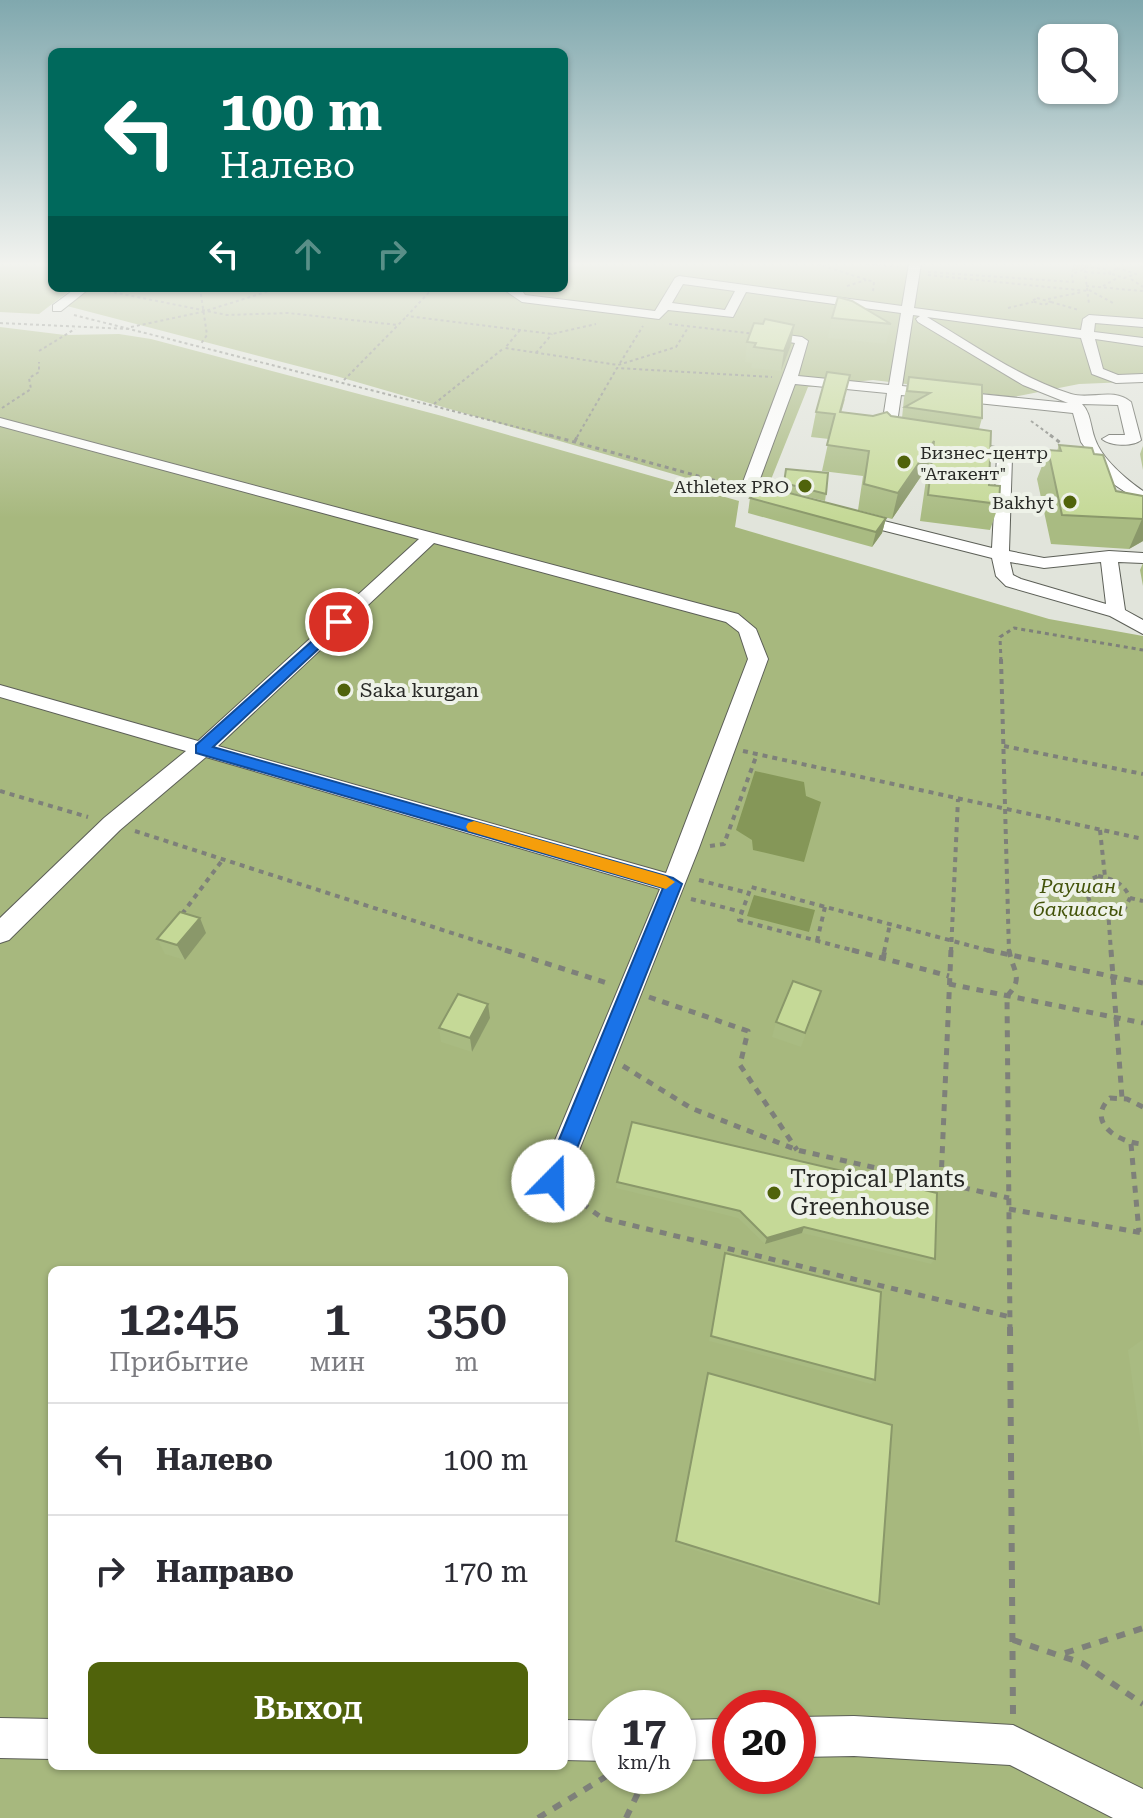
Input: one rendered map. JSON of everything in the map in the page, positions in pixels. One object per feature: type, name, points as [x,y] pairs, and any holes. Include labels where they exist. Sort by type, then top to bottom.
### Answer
[{"type":"lane","points":[[800,349],[748,490],[808,506]]},
{"type":"lane","points":[[903,349],[888,432],[897,438],[912,440]]},
{"type":"lane","points":[[966,349],[1105,418],[1113,473]]},
{"type":"lane","points":[[1091,349],[1097,371],[1116,379],[1143,378]]},
{"type":"lane","points":[[790,379],[1077,405]]},
{"type":"lane","points":[[1077,405],[1088,442],[1113,473],[1143,499]]},
{"type":"lane","points":[[0,422],[732,618],[747,629],[758,659],[688,848],[553,1181]]},
{"type":"lane","points":[[943,444],[1005,452],[1113,473]]},
{"type":"lane","points":[[1005,452],[1000,555],[1004,574],[1010,581],[1116,612],[1143,628]]},
{"type":"lane","points":[[836,514],[1044,563],[1109,556],[1143,558]]},
{"type":"lane","points":[[0,933],[112,824],[202,749],[431,537]]},
{"type":"lane","points":[[1109,556],[1116,612]]},
{"type":"lane","points":[[0,691],[673,884]]},
{"type":"lane","points":[[816,1737],[1013,1745],[1143,1811]]},
{"type":"lane","points":[[0,1738],[48,1739]]},
{"type":"lane","points":[[568,1740],[592,1741]]},
{"type":"path","points":[[39,351],[42,349]]},
{"type":"path","points":[[215,349],[575,441],[748,490]]},
{"type":"path","points":[[343,381],[375,349]]},
{"type":"path","points":[[434,404],[504,349]]},
{"type":"path","points":[[510,349],[618,365],[670,349]]},
{"type":"path","points":[[536,353],[540,349]]},
{"type":"path","points":[[0,409],[31,389],[29,378],[39,372],[39,362]]},
{"type":"path","points":[[575,441],[617,368],[790,379]]},
{"type":"path","points":[[1007,996],[1016,989],[1020,977],[1017,966],[1009,956],[1000,637],[1002,633],[1025,628],[1143,650]]},
{"type":"path","points":[[1004,745],[1143,774]]},
{"type":"path","points":[[726,748],[1143,839]]},
{"type":"path","points":[[688,848],[724,844],[757,754]]},
{"type":"path","points":[[0,791],[224,858],[748,1031],[740,1065],[797,1150]]},
{"type":"path","points":[[941,1182],[958,799]]},
{"type":"path","points":[[1100,830],[1105,877]]},
{"type":"path","points":[[174,925],[224,858]]},
{"type":"path","points":[[1105,877],[1125,887],[1130,898],[1125,908],[1108,910],[1088,900],[1082,888],[1086,879],[1105,877]]},
{"type":"path","points":[[673,884],[749,893]]},
{"type":"path","points":[[673,884],[742,912]]},
{"type":"path","points":[[949,976],[739,920],[751,887],[1009,956],[1143,983]]},
{"type":"path","points":[[1130,898],[1143,901]]},
{"type":"path","points":[[817,941],[825,907]]},
{"type":"path","points":[[1108,910],[1122,1098]]},
{"type":"path","points":[[883,959],[890,924]]},
{"type":"path","points":[[948,983],[1143,1023]]},
{"type":"path","points":[[1007,996],[1013,1745]]},
{"type":"path","points":[[604,1054],[691,1108],[797,1150],[1009,1198]]},
{"type":"path","points":[[1143,1107],[1122,1098],[1104,1102],[1099,1114],[1107,1130],[1131,1144],[1143,1144]]},
{"type":"path","points":[[1009,1209],[1141,1232],[1131,1144]]},
{"type":"path","points":[[553,1181],[602,1218],[1011,1317]]},
{"type":"path","points":[[1065,1653],[1143,1628]]},
{"type":"path","points":[[1013,1640],[1065,1653],[1108,1675],[1143,1704]]},
{"type":"path","points":[[538,1818],[592,1785]]},
{"type":"path","points":[[626,1818],[637,1794]]},
{"type":"green space","name":"Раушан бақшасы","points":[[0,349],[188,349],[442,416],[739,501],[735,527],[1049,619],[1143,636],[1143,1818],[0,1818]]},
{"type":"green space","points":[[232,349],[1143,349],[1143,373],[1128,382],[1079,384],[1013,397],[873,380],[808,387],[770,482],[742,494],[336,376]]},
{"type":"shaded area","points":[[755,771],[804,782],[806,796],[821,802],[804,862],[753,850],[752,840],[736,830]]},
{"type":"shaded area","points":[[754,895],[815,910],[809,932],[747,916]]},
{"type":"building","points":[[827,372],[850,375],[840,412],[873,416],[887,412],[891,416],[991,431],[989,485],[1000,486],[999,504],[928,495],[934,441],[898,493],[864,484],[869,451],[827,445],[835,414],[816,412]]},
{"type":"building","points":[[909,377],[982,385],[982,418],[905,407],[930,393],[907,391]]},
{"type":"building","points":[[1059,445],[1092,448],[1094,454],[1103,455],[1116,491],[1143,496],[1143,519],[1062,515],[1048,450],[1061,451]]},
{"type":"building","points":[[786,469],[828,473],[826,494],[784,483]]},
{"type":"building","points":[[762,486],[886,518],[876,532],[750,498]]},
{"type":"building","points":[[180,912],[200,918],[177,945],[157,939]]},
{"type":"building","points":[[793,981],[821,991],[805,1033],[776,1022]]},
{"type":"building","points":[[458,994],[488,1004],[470,1038],[439,1028]]},
{"type":"building","name":"Tropical Plants Greenhouse","points":[[632,1122],[937,1193],[935,1259],[804,1227],[767,1238],[740,1211],[617,1182]]},
{"type":"building","points":[[725,1253],[881,1292],[875,1380],[711,1336]]},
{"type":"building","points":[[708,1373],[892,1425],[879,1604],[676,1541]]},
{"type":"slow traffic","points":[[474,827],[666,882]]},
{"type":"place","name":"Бизнес-центр \"Атакент\"","points":[[904,462]]},
{"type":"place","name":"Athletex PRO","points":[[805,486]]},
{"type":"place","name":"Bakhyt","points":[[1070,502]]},
{"type":"place","name":"Saka kurgan","points":[[344,690]]},
{"type":"place","name":"Tropical Plants Greenhouse","points":[[774,1193]]},
{"type":"route","points":[[339,622],[202,749],[673,884],[553,1181]]}]
